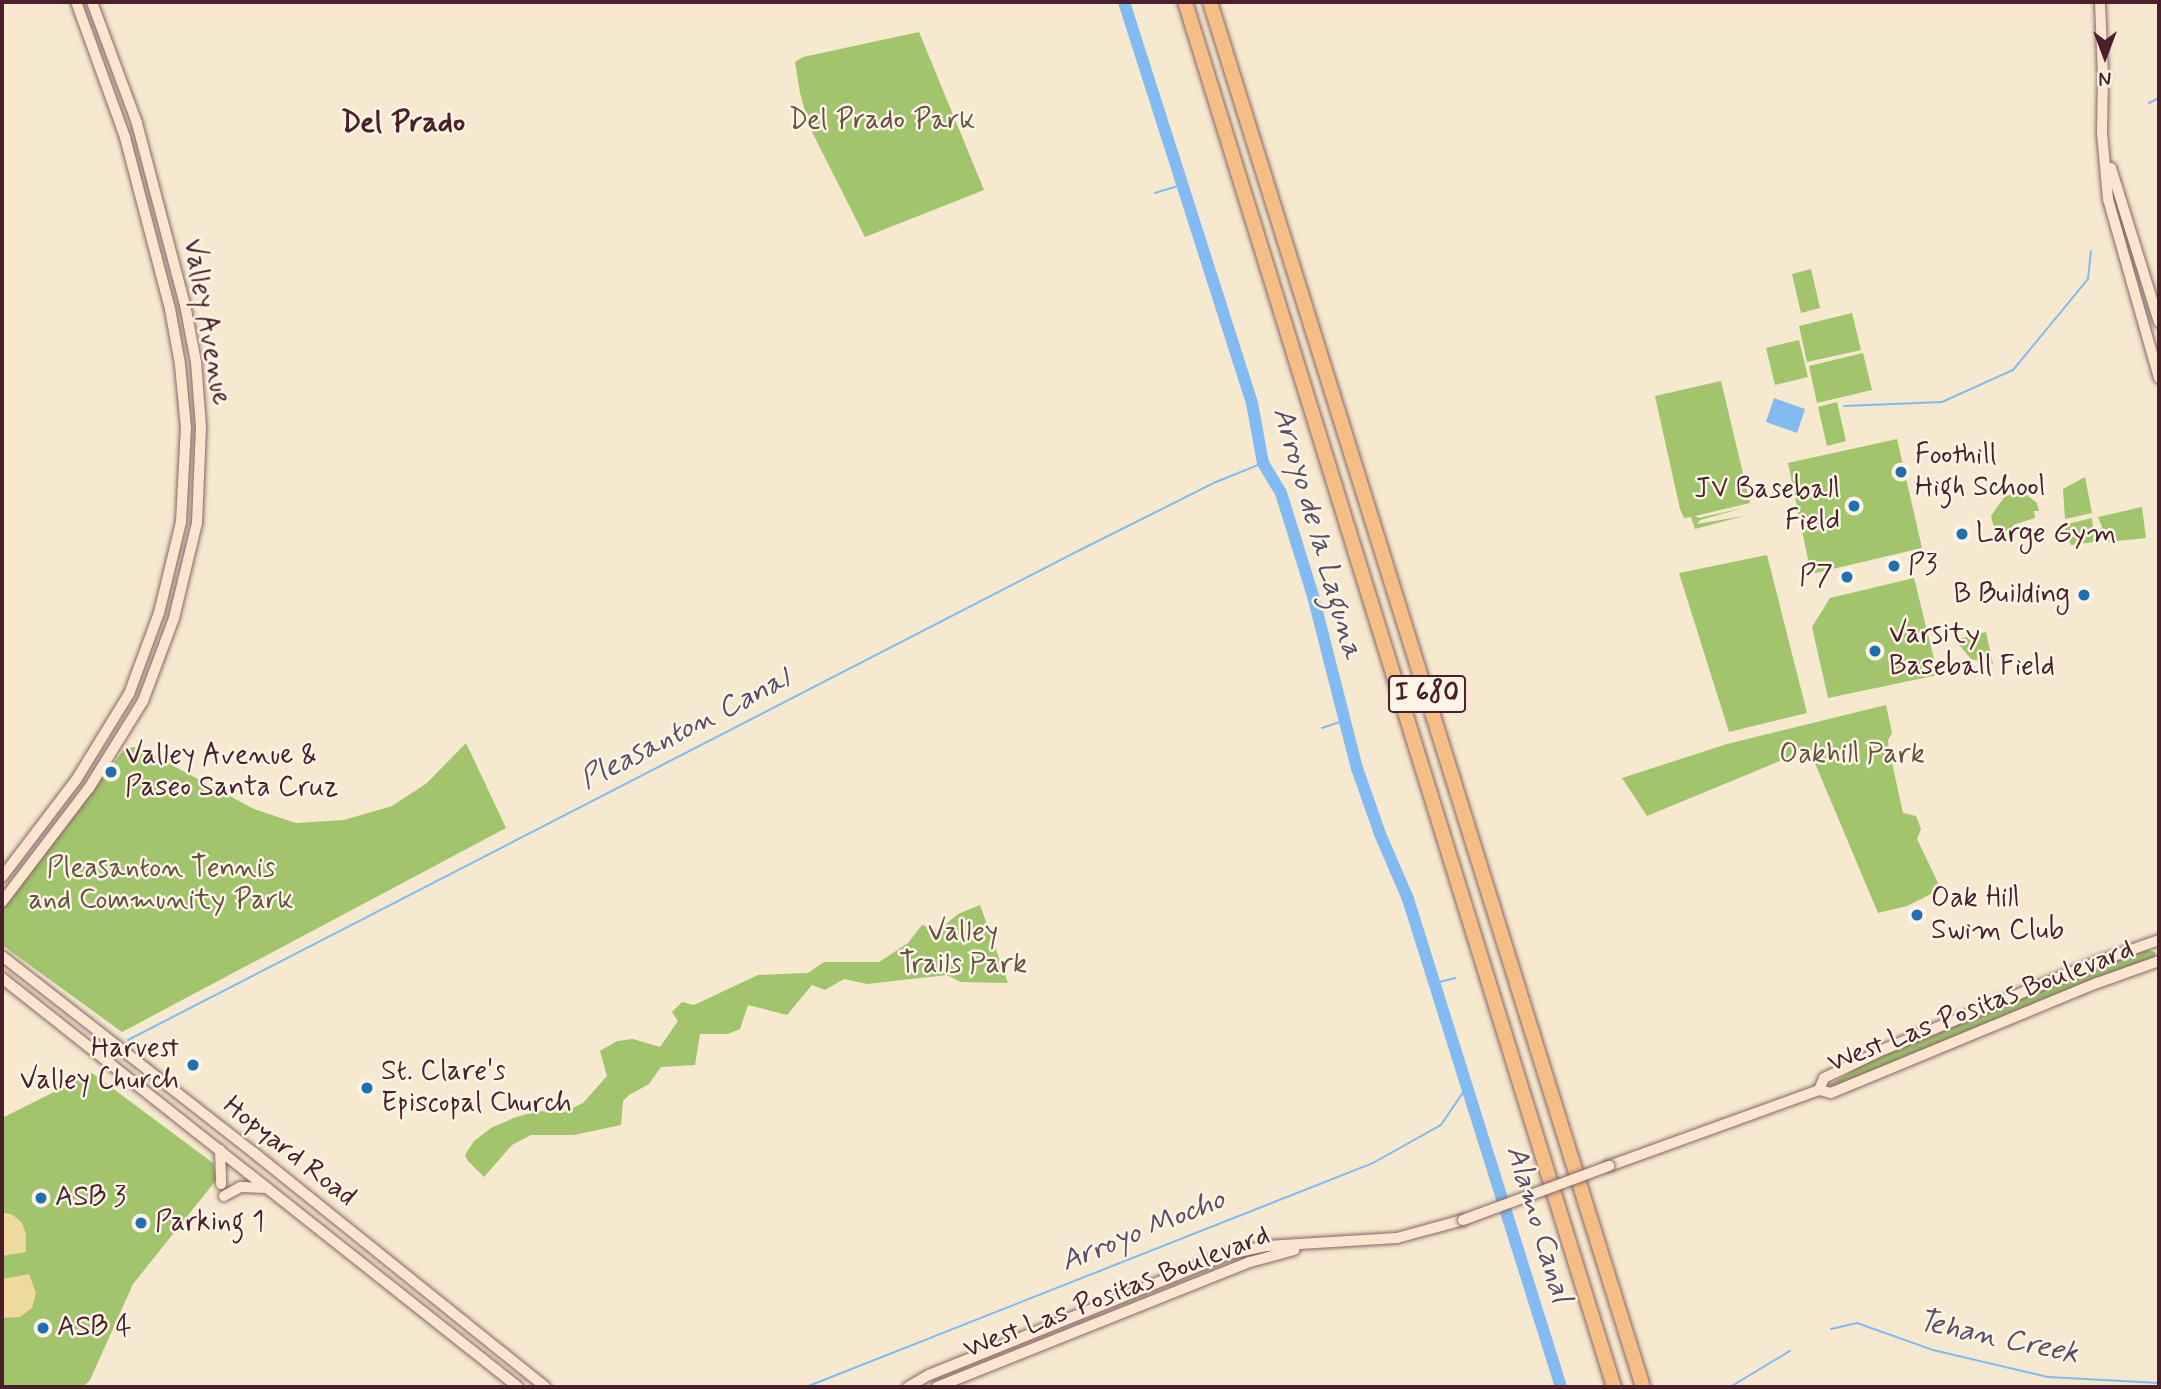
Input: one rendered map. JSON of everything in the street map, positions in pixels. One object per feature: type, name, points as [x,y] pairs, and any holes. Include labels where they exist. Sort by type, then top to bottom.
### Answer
[{"type":"highway","name":"I 680","points":[[1185,2],[1615,1387]]},
{"type":"highway","name":"I 680","points":[[1210,2],[1643,1387]]},
{"type":"main road","name":"Valley Avenue","points":[[2,877],[76,780],[129,694],[159,613],[181,522],[186,428],[180,364],[170,309],[125,136],[76,2]]},
{"type":"main road","name":"Valley Avenue","points":[[2,902],[89,788],[143,701],[174,618],[191,557],[197,523],[201,427],[195,362],[185,305],[137,123],[92,2]]},
{"type":"main road","points":[[2101,2],[2109,28],[2108,134],[2112,179],[2159,322]]},
{"type":"main road","points":[[2101,2],[2104,75],[2102,133],[2108,199],[2159,378]]},
{"type":"main road","name":"West Las Positas Boulevard","points":[[1819,1090],[1824,1078],[1885,1049],[2100,961],[2159,940]]},
{"type":"main road","name":"Hopyard Road","points":[[2,956],[244,1145],[545,1387]]},
{"type":"main road","name":"West Las Positas Boulevard","points":[[908,1387],[929,1374],[1229,1254],[1267,1246],[1397,1238],[1463,1220],[1819,1090],[1831,1093],[2097,983],[2159,961]]},
{"type":"main road","name":"Hopyard Road","points":[[2,978],[517,1387]]},
{"type":"main road","points":[[220,1150],[221,1184]]},
{"type":"main road","points":[[224,1196],[240,1187],[267,1188]]},
{"type":"main road","name":"West Las Positas Boulevard","points":[[937,1387],[1250,1262],[1314,1245]]},
{"type":"green space","name":"Del Prado Park","points":[[919,32],[984,190],[865,237],[810,128],[795,62],[803,57]]},
{"type":"green space","points":[[1811,269],[1820,308],[1801,313],[1792,274]]},
{"type":"green space","points":[[1852,313],[1861,350],[1807,362],[1799,326]]},
{"type":"green space","points":[[1799,340],[1808,377],[1775,385],[1766,348]]},
{"type":"green space","points":[[1863,353],[1872,390],[1817,403],[1809,366]]},
{"type":"green space","points":[[1721,381],[1750,503],[1695,516],[1699,518],[1743,508],[1700,520],[1697,524],[1744,516],[1695,529],[1691,517],[1684,518],[1680,509],[1655,396]]},
{"type":"green space","points":[[1837,402],[1846,441],[1827,446],[1818,407]]},
{"type":"green space","name":"JV Baseball Field","points":[[1897,439],[1922,548],[1811,574],[1788,463]]},
{"type":"green space","points":[[2085,477],[2092,513],[2065,519],[2063,489]]},
{"type":"green space","points":[[2023,492],[2037,503],[2039,511],[2034,511],[2035,518],[2013,525],[2011,532],[1996,536],[1991,516],[2005,496]]},
{"type":"green space","points":[[2142,507],[2146,538],[2108,542],[2098,517]]},
{"type":"green space","points":[[2092,518],[2094,542],[2071,545],[2063,525]]},
{"type":"green space","points":[[1767,555],[1807,713],[1729,732],[1679,573]]},
{"type":"green space","name":"Varsity Baseball Field","points":[[1914,578],[1938,675],[1828,698],[1812,627],[1830,598]]},
{"type":"green space","points":[[1986,632],[1993,664],[1971,659],[1955,640]]},
{"type":"green space","name":"Oakhill Park","points":[[1886,705],[1892,733],[1888,740],[1889,749],[1903,813],[1916,816],[1921,829],[1917,839],[1941,889],[1907,906],[1878,913],[1809,749],[1647,816],[1622,778],[1727,744]]},
{"type":"green space","name":"Pleasanton Tennis and Community Park","points":[[466,743],[506,828],[122,1032],[2,945],[2,910],[125,748],[138,747],[254,809],[296,823],[344,820],[392,806],[427,783]]},
{"type":"green space","name":"Valley Trails Park","points":[[980,905],[1008,983],[961,982],[947,975],[867,984],[844,979],[825,990],[812,985],[787,1015],[748,1005],[740,1029],[728,1034],[700,1034],[695,1065],[661,1067],[649,1084],[629,1095],[623,1101],[621,1125],[574,1135],[531,1135],[512,1145],[484,1177],[465,1155],[474,1141],[491,1128],[539,1111],[562,1113],[583,1103],[607,1076],[600,1051],[617,1041],[633,1039],[660,1047],[678,1021],[672,1012],[682,1002],[694,1005],[758,975],[808,973],[824,962],[879,962],[908,943],[922,925],[939,930],[958,914]]},
{"type":"green space","points":[[2145,949],[2155,952],[2155,958],[1834,1086],[1829,1085],[1885,1052],[2104,962]]},
{"type":"green space","points":[[92,1073],[213,1163],[217,1179],[133,1284],[90,1380],[83,1387],[2,1387],[2,1118]]},
{"type":"sand","points":[[2,1212],[13,1215],[22,1223],[26,1234],[26,1252],[2,1256]]},
{"type":"sand","points":[[29,1274],[36,1293],[32,1308],[20,1317],[2,1318],[2,1279]]},
{"type":"water","points":[[1774,398],[1805,409],[1797,433],[1766,422]]},
{"type":"waterway","name":"Arroyo de la Laguna","points":[[1124,2],[1252,403],[1263,463],[1281,493],[1313,596],[1357,768],[1380,834],[1408,899],[1561,1387]]},
{"type":"waterway","points":[[2149,103],[2159,98]]},
{"type":"waterway","points":[[1155,193],[1182,185]]},
{"type":"waterway","points":[[1844,406],[1942,402],[2013,370],[2088,279],[2091,251]]},
{"type":"waterway","name":"Pleasanton Canal","points":[[128,1040],[1080,550],[1216,482],[1263,463]]},
{"type":"waterway","points":[[1322,728],[1345,720]]},
{"type":"waterway","points":[[1435,983],[1455,978]]},
{"type":"waterway","name":"Arroyo Mocho","points":[[806,1387],[1373,1163],[1441,1125],[1463,1092],[1464,1077]]},
{"type":"waterway","name":"Tehan Creek","points":[[1831,1329],[1857,1323],[1933,1350],[2048,1377],[2159,1383]]},
{"type":"waterway","name":"Tehan Creek","points":[[1730,1387],[1790,1351]]},
{"type":"place","name":"Foothill High School","points":[[1901,472]]},
{"type":"place","name":"JV Baseball Field","points":[[1854,506]]},
{"type":"place","name":"Large Gym","points":[[1962,534]]},
{"type":"place","name":"P3","points":[[1894,566]]},
{"type":"place","name":"P7","points":[[1847,577]]},
{"type":"place","name":"B Building","points":[[2084,595]]},
{"type":"place","name":"Varsity Baseball Field","points":[[1875,651]]},
{"type":"place","name":"Valley Avenue & Paseo Santa Cruz","points":[[111,772]]},
{"type":"place","name":"Oak Hill Swim Club","points":[[1917,915]]},
{"type":"place","name":"Harvest Valley Church","points":[[193,1065]]},
{"type":"place","name":"St. Clare's Episcopal Church","points":[[367,1088]]},
{"type":"place","name":"ASB 3","points":[[41,1198]]},
{"type":"place","name":"Parking 1","points":[[141,1223]]},
{"type":"place","name":"ASB 4","points":[[43,1328]]},
{"type":"district","name":"Del Prado","points":[[403,123]]},
{"type":"water label","name":"Alamo Canal","points":[[1538,1224]]}]
